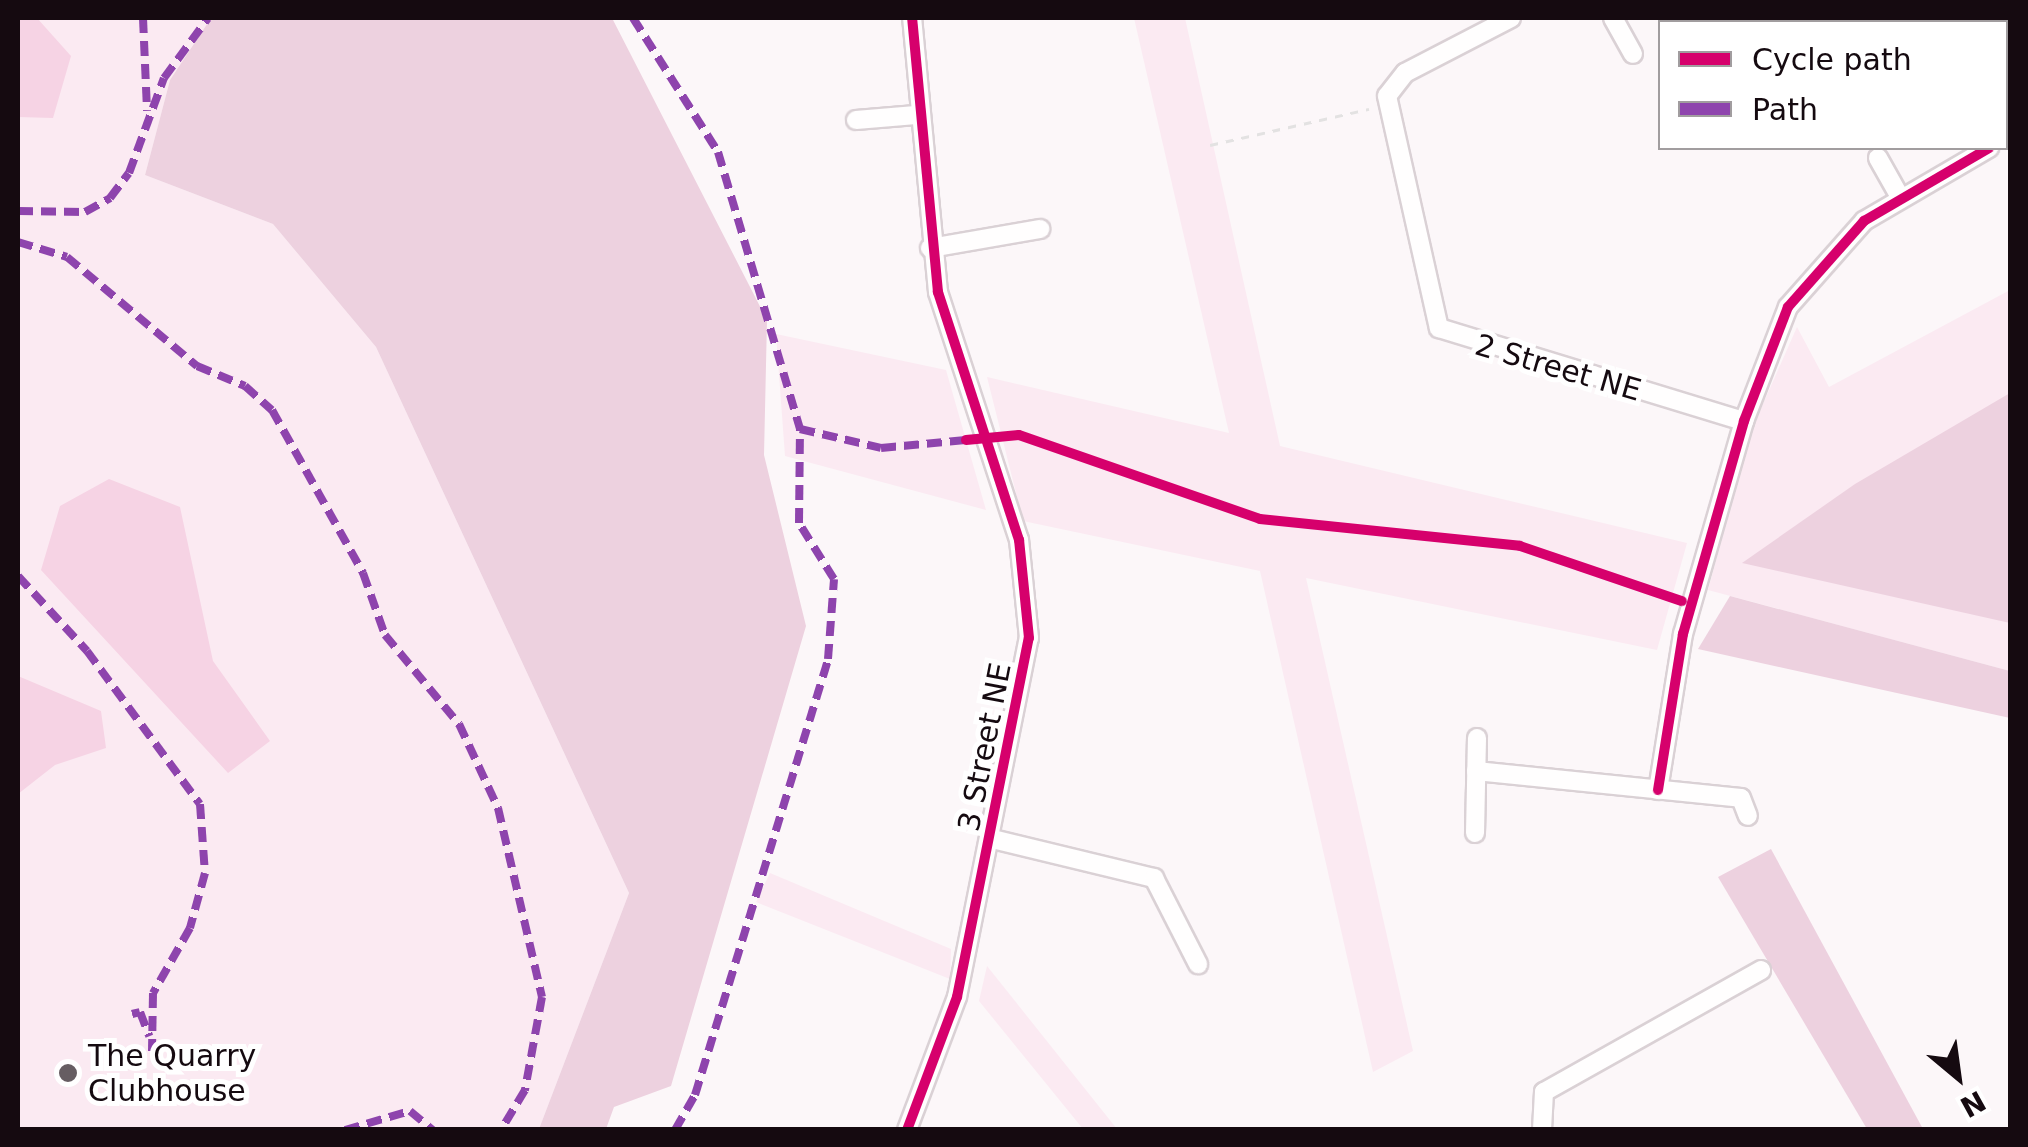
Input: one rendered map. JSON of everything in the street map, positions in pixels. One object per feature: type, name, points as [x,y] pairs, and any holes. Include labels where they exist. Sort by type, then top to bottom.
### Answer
[{"type":"street","name":"3 Street NE","points":[[908,1130],[956,998],[993,839],[1024,690],[1028,597],[930,248],[916,115],[912,18]]},
{"type":"street","points":[[1388,97],[1511,18]]},
{"type":"street","points":[[1613,18],[1633,54]]},
{"type":"street","name":"2 Street NE","points":[[1388,97],[1440,328],[1744,420]]},
{"type":"street","points":[[856,120],[916,115]]},
{"type":"street","points":[[1658,790],[1683,634],[1744,420],[1801,286],[1900,196],[1985,150]]},
{"type":"street","points":[[1878,158],[1900,196]]},
{"type":"street","points":[[930,248],[1040,229]]},
{"type":"street","points":[[1475,833],[1477,738]]},
{"type":"street","points":[[1476,771],[1741,798],[1748,816]]},
{"type":"street","name":"3 Street NE","points":[[993,839],[1154,878],[1198,964]]},
{"type":"street","points":[[1542,1130],[1539,1099],[1761,970]]},
{"type":"path","points":[[1210,146],[1388,97]]},
{"type":"shaded area","points":[[18,18],[211,18],[170,80],[145,175],[273,224],[376,347],[629,893],[539,1129],[18,1129]]},
{"type":"shaded area","points":[[18,18],[37,18],[71,56],[53,118],[18,117]]},
{"type":"shaded area","points":[[211,18],[612,18],[767,320],[764,455],[806,626],[671,1086],[614,1107],[606,1129],[539,1129],[629,893],[376,347],[273,224],[145,175],[170,80]]},
{"type":"shaded area","points":[[1134,18],[1185,18],[1280,446],[1687,543],[1657,650],[1306,578],[1413,1051],[1373,1072],[1260,571],[1023,521],[987,377],[1229,433]]},
{"type":"shaded area","points":[[2010,290],[2010,671],[1708,590],[1751,431],[1797,327],[1829,387]]},
{"type":"shaded area","points":[[776,334],[946,370],[986,510],[785,456]]},
{"type":"shaded area","points":[[2010,393],[2010,623],[1742,563],[1855,484]]},
{"type":"shaded area","points":[[109,479],[180,507],[213,661],[270,741],[228,773],[41,570],[60,506]]},
{"type":"shaded area","points":[[1730,596],[2010,671],[2010,718],[1698,649]]},
{"type":"shaded area","points":[[18,676],[101,711],[106,748],[55,765],[18,794]]},
{"type":"shaded area","points":[[1771,849],[1923,1129],[1867,1129],[1718,877]]},
{"type":"shaded area","points":[[770,873],[951,949],[950,979],[756,902]]},
{"type":"shaded area","points":[[987,966],[1117,1129],[1083,1129],[979,1001]]},
{"type":"marked path","points":[[143,18],[147,111]]},
{"type":"marked path","points":[[18,211],[85,212],[110,198],[129,173],[164,78],[208,18]]},
{"type":"marked path","points":[[633,18],[718,152],[800,429]]},
{"type":"marked path","points":[[18,242],[67,257],[197,366],[245,386],[272,410],[363,573],[385,635],[459,724],[498,808],[542,997],[525,1090],[501,1130]]},
{"type":"marked path","points":[[675,1130],[695,1095],[828,659],[834,579],[799,523],[800,429],[881,448],[966,440]]},
{"type":"marked path","points":[[18,576],[87,651],[200,804],[205,873],[190,928],[153,993],[152,1051]]},
{"type":"marked path","points":[[132,1014],[140,1012],[149,1036]]},
{"type":"marked path","points":[[345,1130],[410,1111],[433,1130]]},
{"type":"cycle path","points":[[907,1130],[957,997],[1029,638],[1019,540],[938,292],[912,18]]},
{"type":"cycle path","points":[[1658,790],[1683,634],[1744,421],[1788,307],[1864,221],[1986,150]]},
{"type":"cycle path","points":[[966,440],[1019,435],[1260,519],[1520,546],[1682,601]]},
{"type":"place","name":"The Quarry Clubhouse","points":[[68,1073]]}]
